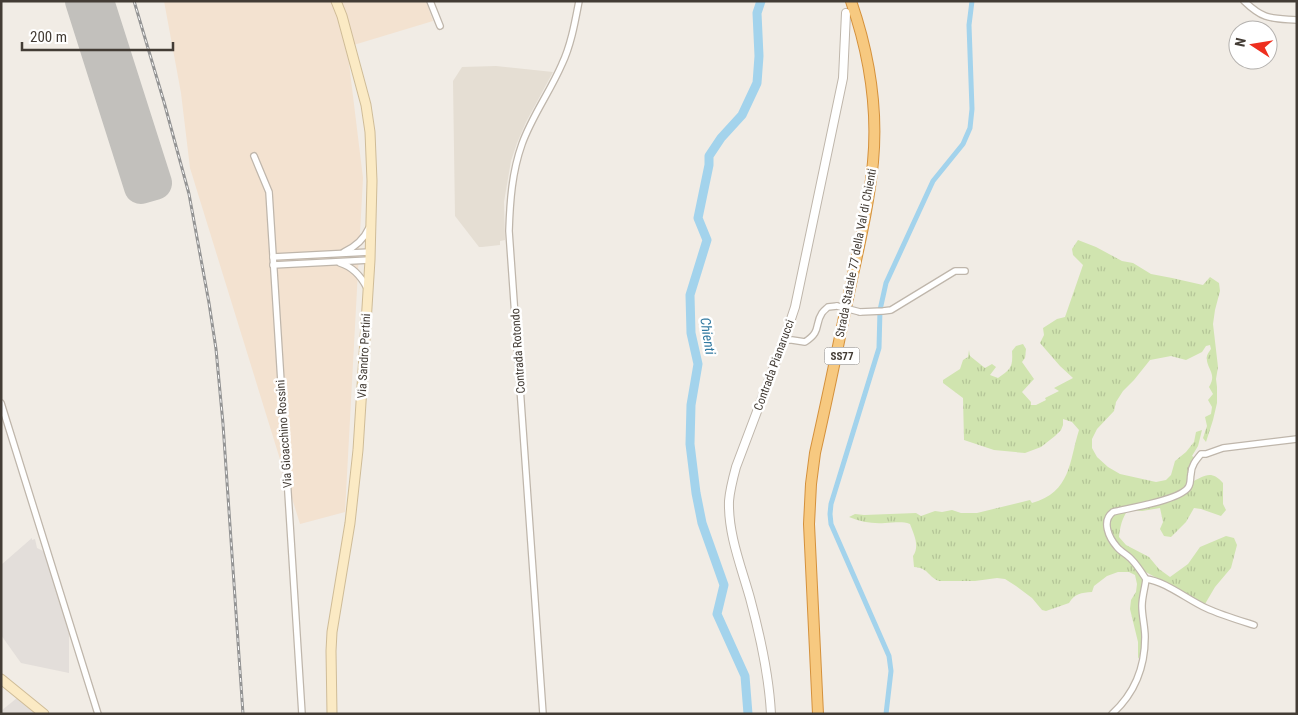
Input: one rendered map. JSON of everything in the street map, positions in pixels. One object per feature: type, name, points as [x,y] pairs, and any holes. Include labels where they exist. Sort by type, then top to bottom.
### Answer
[{"type":"highway","name":"Strada Statale 77 della Val di Chienti","points":[[818,714],[809,538],[811,484],[815,454],[863,226],[873,161],[872,90],[863,39],[851,1]]},
{"type":"highway","name":"Strada Statale 77 della Val di Chienti","points":[[824,714],[815,537],[817,485],[821,454],[869,227],[879,161],[878,88],[872,50],[858,1]]},
{"type":"main road","name":"Via Sandro Pertini","points":[[332,714],[332,632],[355,490],[358,450],[370,256],[372,158],[366,105],[337,1]]},
{"type":"main road","points":[[1,679],[44,714]]},
{"type":"street","points":[[430,1],[440,26]]},
{"type":"street","name":"Contrada Rotondo","points":[[543,714],[509,231],[510,200],[513,177],[522,142],[562,64],[575,24],[579,1]]},
{"type":"street","points":[[1244,1],[1255,12],[1264,16],[1297,20]]},
{"type":"street","name":"Contrada Pianarucci","points":[[771,714],[762,646],[735,548],[729,502],[731,484],[736,467],[795,307],[843,78],[846,13]]},
{"type":"street","name":"Via Gioacchino Rossini","points":[[254,156],[269,192],[302,714]]},
{"type":"street","points":[[340,254],[360,241],[368,230],[371,219]]},
{"type":"street","points":[[273,257],[340,254],[370,256]]},
{"type":"street","points":[[310,255],[310,263]]},
{"type":"street","points":[[274,265],[338,262],[370,256]]},
{"type":"street","points":[[338,262],[352,269],[362,279],[368,290]]},
{"type":"street","points":[[784,340],[805,342],[811,338],[816,332],[822,313],[828,307],[837,306],[860,312],[891,310],[956,271],[965,271]]},
{"type":"street","points":[[1,403],[98,714]]},
{"type":"street","points":[[1254,625],[1219,614],[1156,581],[1146,579],[1132,560],[1113,542],[1106,525],[1106,520],[1112,512],[1171,499],[1186,490],[1189,486],[1194,462],[1201,454],[1223,448],[1297,439]]},
{"type":"street","points":[[1112,714],[1132,689],[1141,668],[1145,637],[1142,607],[1146,579]]},
{"type":"shaded area","points":[[164,1],[426,1],[433,21],[347,47],[363,178],[345,512],[300,524],[190,168],[181,93]]},
{"type":"shaded area","points":[[496,66],[553,72],[526,122],[511,161],[504,202],[505,240],[500,241],[500,245],[479,247],[455,216],[453,81],[462,67]]},
{"type":"shaded area","points":[[32,538],[32,540],[35,539],[37,548],[45,552],[69,634],[69,673],[21,663],[1,635],[1,565]]},
{"type":"shaded area","points":[[17,698],[36,714],[1,714],[1,711]]},
{"type":"green space","points":[[1078,240],[1122,261],[1133,263],[1151,274],[1203,285],[1210,277],[1219,283],[1220,291],[1213,324],[1218,367],[1216,379],[1217,403],[1206,442],[1203,438],[1207,426],[1205,417],[1211,414],[1212,407],[1208,400],[1213,394],[1209,387],[1212,374],[1207,360],[1207,355],[1211,349],[1210,345],[1206,346],[1202,352],[1186,360],[1171,356],[1150,360],[1123,391],[1116,402],[1114,411],[1097,429],[1092,439],[1092,448],[1097,457],[1108,467],[1120,474],[1156,482],[1166,480],[1171,475],[1175,461],[1194,442],[1196,432],[1202,430],[1198,446],[1192,456],[1195,458],[1190,483],[1207,475],[1215,476],[1219,479],[1223,483],[1223,504],[1226,510],[1221,516],[1194,508],[1186,522],[1171,537],[1164,536],[1160,529],[1163,522],[1160,508],[1142,511],[1128,510],[1124,516],[1119,537],[1126,545],[1149,557],[1159,569],[1170,577],[1188,564],[1200,547],[1226,536],[1234,538],[1237,545],[1231,568],[1215,587],[1205,604],[1142,570],[1139,613],[1142,619],[1144,648],[1138,659],[1138,642],[1130,609],[1137,584],[1135,575],[1129,572],[1118,572],[1107,576],[1094,586],[1092,592],[1079,594],[1069,603],[1046,611],[1042,610],[1032,598],[1005,579],[939,581],[923,569],[914,567],[913,556],[916,544],[910,524],[901,522],[872,523],[849,517],[855,514],[916,513],[921,516],[935,511],[952,510],[961,513],[977,513],[1030,500],[1032,503],[1045,498],[1061,484],[1070,464],[1079,430],[1072,422],[1063,419],[1061,430],[1055,436],[1041,447],[1025,453],[994,450],[964,440],[963,398],[943,383],[943,380],[960,369],[963,360],[968,357],[969,350],[970,356],[985,368],[992,364],[996,367],[990,375],[998,378],[1010,367],[1012,351],[1016,346],[1023,344],[1026,349],[1025,358],[1022,362],[1034,379],[1022,392],[1031,402],[1031,405],[1036,405],[1046,400],[1045,398],[1059,391],[1054,388],[1073,378],[1040,343],[1044,335],[1043,328],[1057,319],[1065,317],[1083,265],[1073,255],[1072,249]]},
{"type":"waterway","name":"Chienti","points":[[748,714],[745,676],[717,614],[724,585],[702,523],[696,493],[690,444],[691,405],[698,364],[691,333],[690,295],[707,240],[698,218],[709,165],[709,156],[721,138],[742,115],[757,83],[759,56],[757,13],[761,1]]},
{"type":"waterway","points":[[886,714],[891,671],[889,656],[831,524],[831,504],[879,348],[880,310],[886,283],[933,181],[963,144],[970,128],[972,109],[969,25],[972,1]]},
{"type":"runway","points":[[82,1],[141,187],[155,183],[97,1]]},
{"type":"railway","points":[[134,1],[189,194],[209,303],[216,349],[223,424],[243,714]]}]
